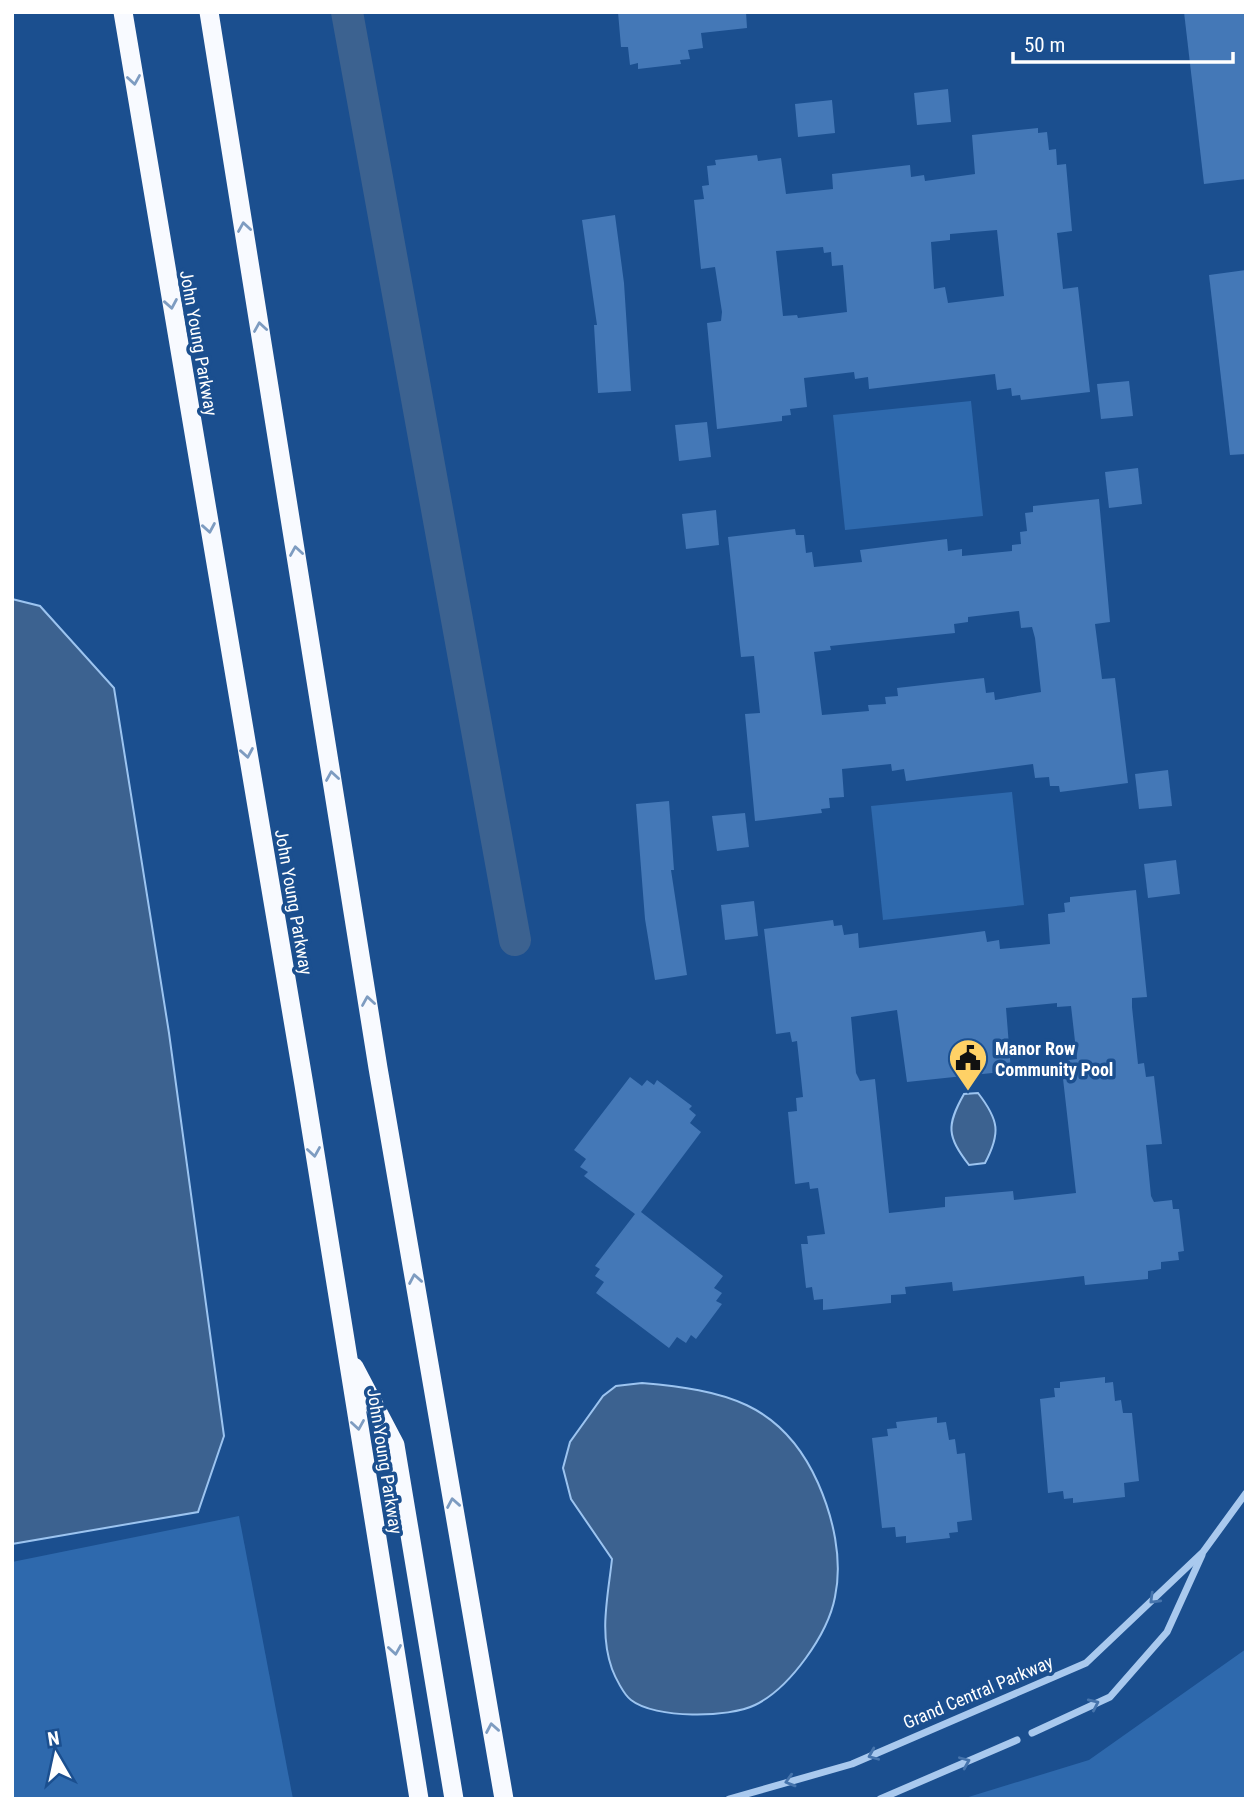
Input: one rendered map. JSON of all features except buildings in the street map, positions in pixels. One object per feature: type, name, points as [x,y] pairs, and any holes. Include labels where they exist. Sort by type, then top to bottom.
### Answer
[{"type":"highway","name":"John Young Parkway","points":[[124,12],[419,1799]]},
{"type":"highway","points":[[209,12],[374,1040],[506,1798]]},
{"type":"highway","points":[[347,1354],[395,1445],[454,1799]]},
{"type":"street","name":"Grand Central Parkway","points":[[729,1799],[852,1764],[1086,1663],[1203,1552],[1246,1493]]},
{"type":"street","name":"Grand Central Parkway","points":[[1032,1733],[1110,1697],[1167,1632],[1203,1552]]},
{"type":"street","points":[[880,1799],[1017,1740]]},
{"type":"shaded area","points":[[971,401],[983,516],[845,530],[833,415]]},
{"type":"shaded area","points":[[12,599],[40,606],[114,688],[169,1033],[224,1436],[198,1512],[12,1544]]},
{"type":"shaded area","points":[[1012,792],[1024,905],[883,920],[871,806]]},
{"type":"shaded area","points":[[978,1093],[994,1119],[994,1143],[985,1163],[969,1165],[956,1146],[951,1131],[952,1123],[964,1094]]},
{"type":"shaded area","points":[[642,1383],[724,1396],[747,1405],[768,1418],[787,1434],[803,1456],[818,1483],[828,1510],[835,1538],[838,1568],[831,1612],[816,1643],[794,1673],[768,1697],[743,1709],[711,1714],[657,1711],[631,1700],[612,1669],[605,1628],[612,1559],[571,1499],[563,1468],[570,1442],[603,1396],[616,1386]]},
{"type":"shaded area","points":[[239,1516],[293,1799],[12,1799],[12,1562]]},
{"type":"shaded area","points":[[1246,1649],[1246,1799],[962,1799],[1089,1760]]},
{"type":"waterway","points":[[347,12],[515,940]]},
{"type":"place","name":"Manor Row Community Pool","points":[[968,1092]]}]
